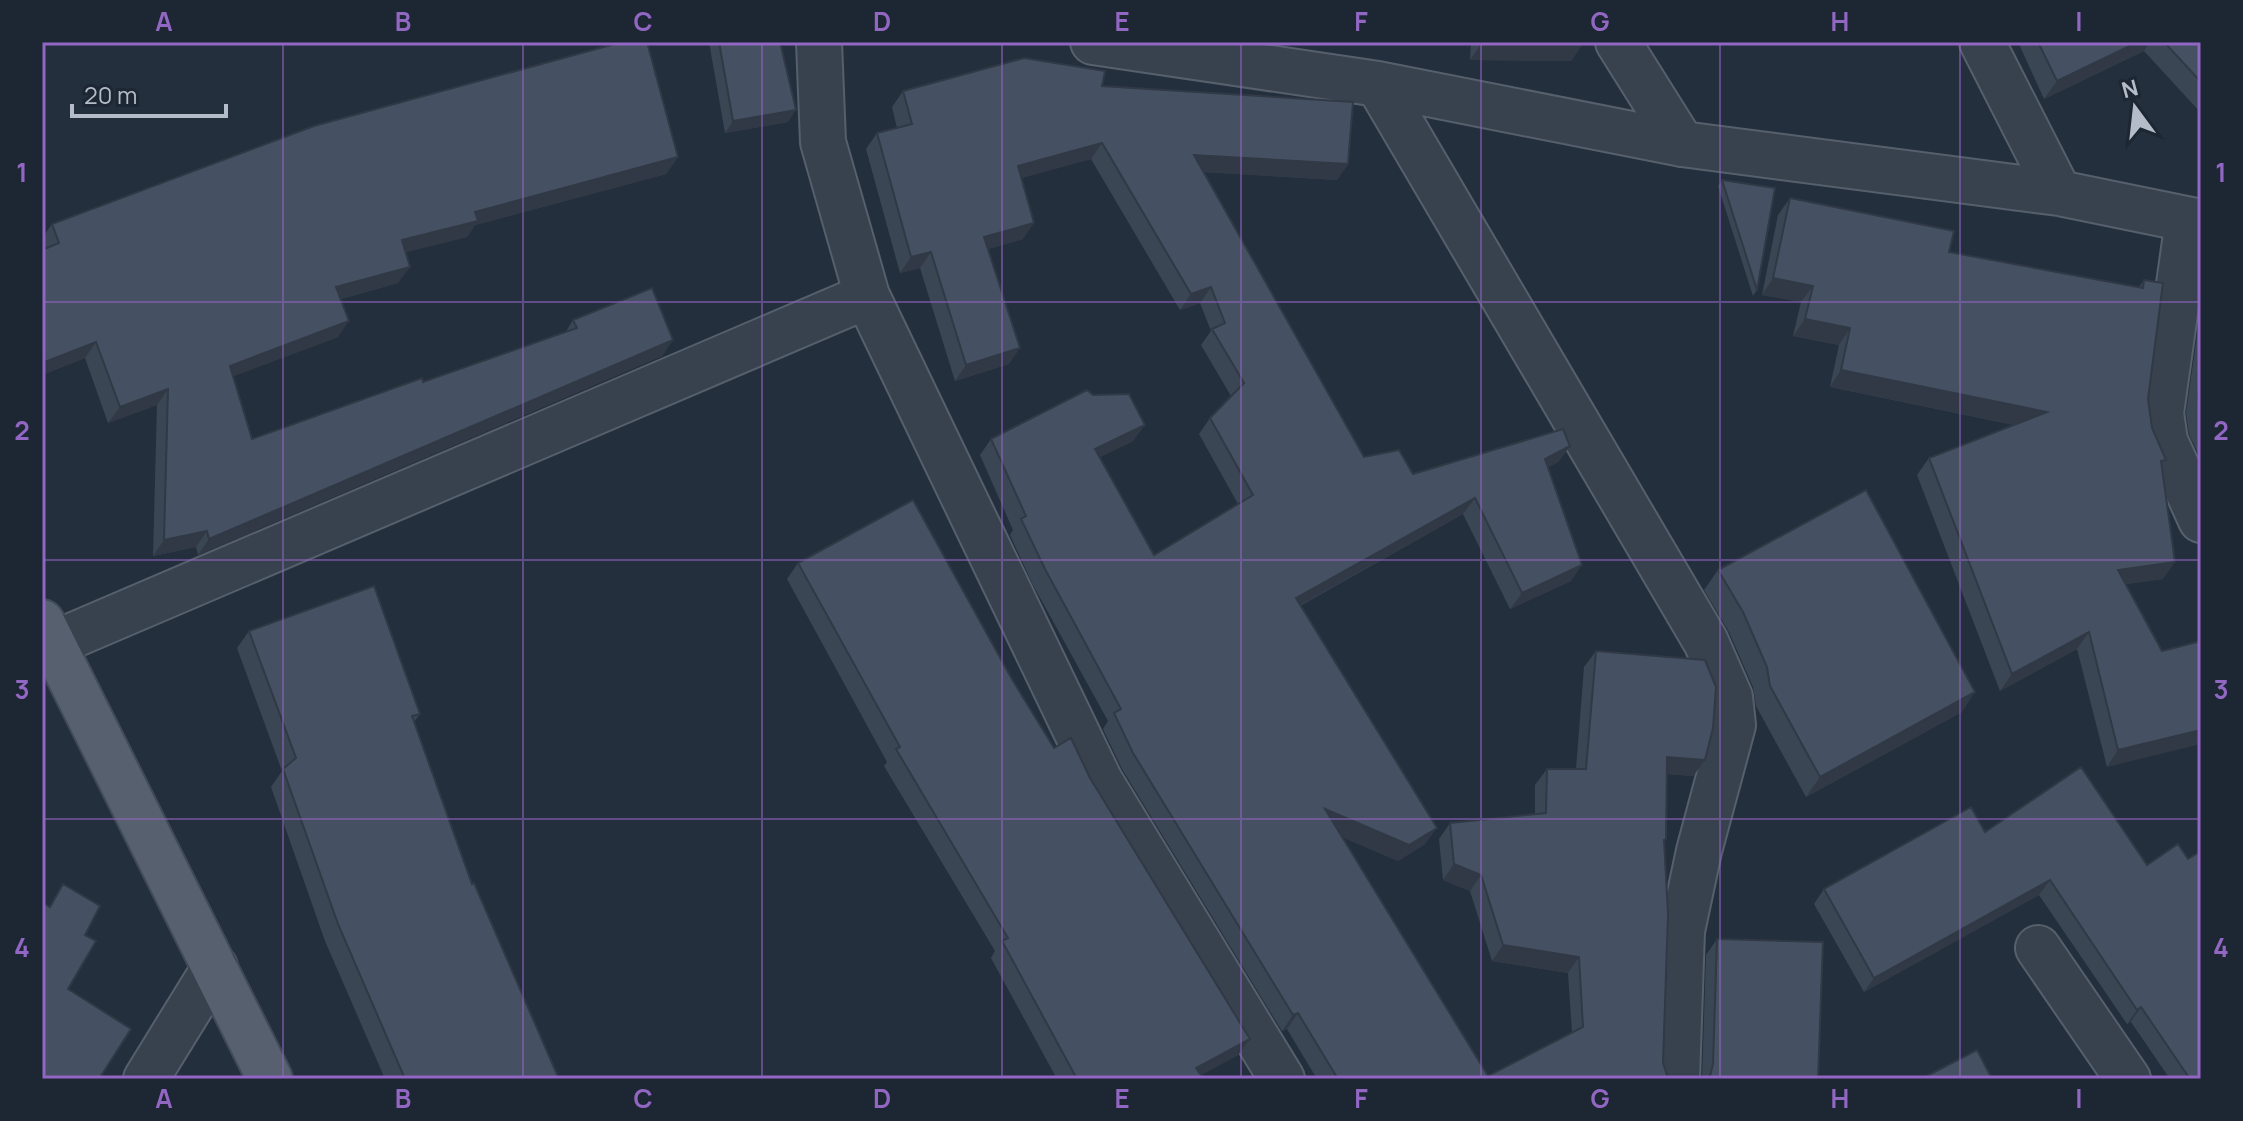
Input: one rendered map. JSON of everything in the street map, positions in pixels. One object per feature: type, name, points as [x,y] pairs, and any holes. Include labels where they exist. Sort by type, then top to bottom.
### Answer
[{"type":"main road","points":[[47,633],[270,1079]]},
{"type":"street","points":[[819,42],[823,142],[867,296],[1100,781],[1282,1079]]},
{"type":"street","points":[[1093,42],[1378,84],[1682,144],[2059,193],[2195,221],[2161,413],[2165,441],[2201,520]]},
{"type":"street","points":[[1618,42],[1682,144]]},
{"type":"street","points":[[1982,42],[2059,193]]},
{"type":"street","points":[[1378,84],[1706,642],[1730,697],[1733,725],[1699,851],[1682,931],[1677,1079]]},
{"type":"street","points":[[47,633],[867,296]]},
{"type":"street","points":[[2038,948],[2128,1079]]},
{"type":"street","points":[[146,1079],[215,967]]},
{"type":"building","points":[[622,42],[647,42],[678,157],[475,212],[478,221],[402,240],[410,267],[336,287],[349,321],[230,366],[252,439],[422,378],[423,382],[577,328],[573,320],[652,288],[673,340],[209,539],[207,531],[164,540],[168,389],[120,407],[96,342],[42,363],[42,250],[59,243],[52,224],[314,126]]},
{"type":"building","points":[[719,42],[780,42],[796,110],[733,121]]},
{"type":"building","points":[[1480,42],[1581,42],[1581,46],[1480,46]]},
{"type":"building","points":[[2038,42],[2138,42],[2057,81]]},
{"type":"building","points":[[2164,42],[2201,42],[2201,82]]},
{"type":"building","points":[[1024,58],[1105,71],[1102,86],[1353,102],[1348,164],[1194,155],[1364,457],[1399,450],[1413,474],[1563,429],[1570,446],[1545,459],[1582,565],[1522,593],[1475,498],[1296,598],[1437,828],[1409,845],[1325,809],[1488,1076],[1583,1027],[1579,957],[1503,945],[1481,875],[1454,864],[1450,823],[1546,813],[1547,769],[1586,769],[1596,651],[1705,660],[1716,687],[1713,728],[1705,760],[1667,757],[1664,840],[1668,914],[1663,1063],[1670,1079],[1338,1079],[1298,1013],[1293,1015],[1133,753],[1114,713],[1121,709],[1045,569],[1021,519],[1026,516],[991,439],[1087,390],[1093,395],[1129,394],[1145,425],[1095,449],[1154,555],[1253,495],[1210,418],[1244,383],[1212,329],[1225,323],[1211,287],[1191,294],[1102,143],[1018,166],[1034,223],[984,237],[1020,348],[966,365],[931,252],[911,257],[877,133],[912,124],[903,91]]},
{"type":"building","points":[[1722,180],[1775,188],[1757,290]]},
{"type":"building","points":[[1790,198],[1954,231],[1949,252],[2143,288],[2144,280],[2163,283],[2148,399],[2152,428],[2166,460],[2161,461],[2175,562],[2118,570],[2162,651],[2201,641],[2201,730],[2118,750],[2089,632],[2012,674],[1929,458],[2047,412],[1841,370],[1850,328],[1805,319],[1813,286],[1773,278]]},
{"type":"building","points":[[2201,375],[2201,416],[2198,396]]},
{"type":"building","points":[[1866,490],[1975,692],[1820,777],[1770,686],[1767,667],[1743,612],[1718,570]]},
{"type":"building","points":[[913,500],[1013,681],[1054,748],[1071,738],[1090,778],[1250,1039],[1196,1068],[1204,1079],[1077,1079],[1002,941],[1008,938],[896,749],[900,747],[798,563]]},
{"type":"building","points":[[374,586],[420,714],[412,716],[472,884],[559,1079],[405,1079],[338,924],[283,769],[296,758],[249,631]]},
{"type":"building","points":[[2081,767],[2147,865],[2178,844],[2188,859],[2201,851],[2201,1079],[2190,1079],[2141,1007],[2137,1010],[2050,880],[1874,978],[1824,889],[1971,807],[1985,832]]},
{"type":"building","points":[[63,884],[100,906],[85,935],[96,941],[68,989],[131,1029],[99,1079],[42,1079],[42,902],[50,907]]},
{"type":"building","points":[[1717,939],[1823,942],[1818,1079],[1706,1079],[1713,1064]]},
{"type":"building","points":[[1977,1050],[1992,1079],[1921,1079]]}]
